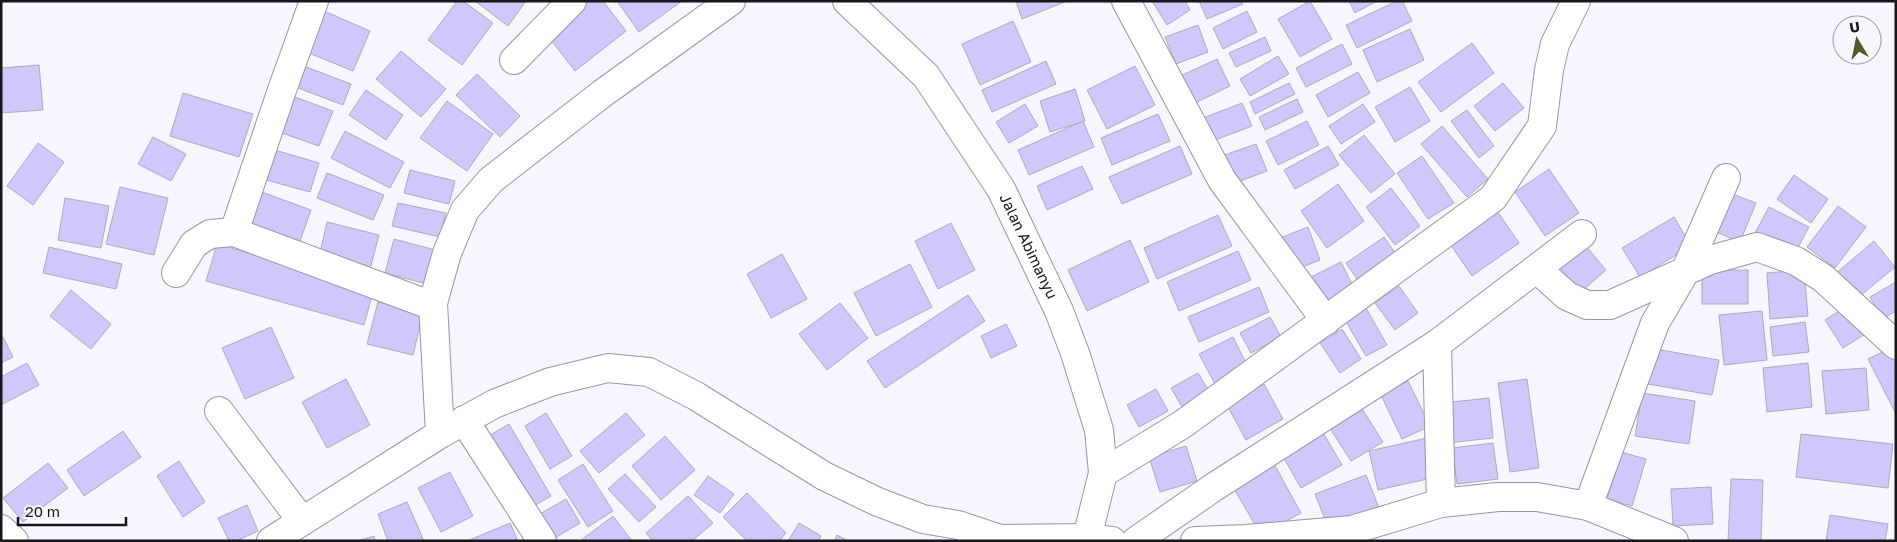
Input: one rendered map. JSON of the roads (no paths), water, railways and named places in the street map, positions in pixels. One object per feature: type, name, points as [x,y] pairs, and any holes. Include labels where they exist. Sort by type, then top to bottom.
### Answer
[{"type":"street","points":[[234,232],[314,1]]},
{"type":"street","points":[[514,60],[572,1]]},
{"type":"street","points":[[440,434],[433,303],[447,254],[465,210],[490,180],[603,93],[731,1]]},
{"type":"street","name":"Jalan Abimanyu","points":[[847,1],[926,76],[1001,189],[1059,310],[1075,353],[1099,430],[1103,472],[1099,539]]},
{"type":"street","points":[[1126,1],[1222,180],[1326,321]]},
{"type":"street","points":[[1103,472],[1183,424],[1493,198],[1542,126],[1549,70],[1555,44],[1576,1]]},
{"type":"street","points":[[1588,506],[1655,323],[1685,272],[1726,178]]},
{"type":"street","points":[[176,273],[194,244],[210,234],[234,232],[422,302],[433,303]]},
{"type":"street","points":[[1136,541],[1214,488],[1437,344],[1582,234]]},
{"type":"street","points":[[1537,269],[1567,296],[1587,305],[1610,305],[1710,260],[1757,247],[1796,261],[1823,278],[1896,346]]},
{"type":"street","points":[[1437,344],[1441,503]]},
{"type":"street","points":[[219,411],[284,532],[440,434],[494,404],[550,382],[608,368],[649,372],[696,396],[824,476],[871,499],[923,519],[958,525],[1000,540],[1099,539]]},
{"type":"street","points":[[464,420],[542,541]]},
{"type":"street","points":[[1195,541],[1246,540],[1352,530],[1441,503],[1508,497],[1536,497],[1588,506],[1674,541]]},
{"type":"street","points":[[1,529],[14,541]]}]
